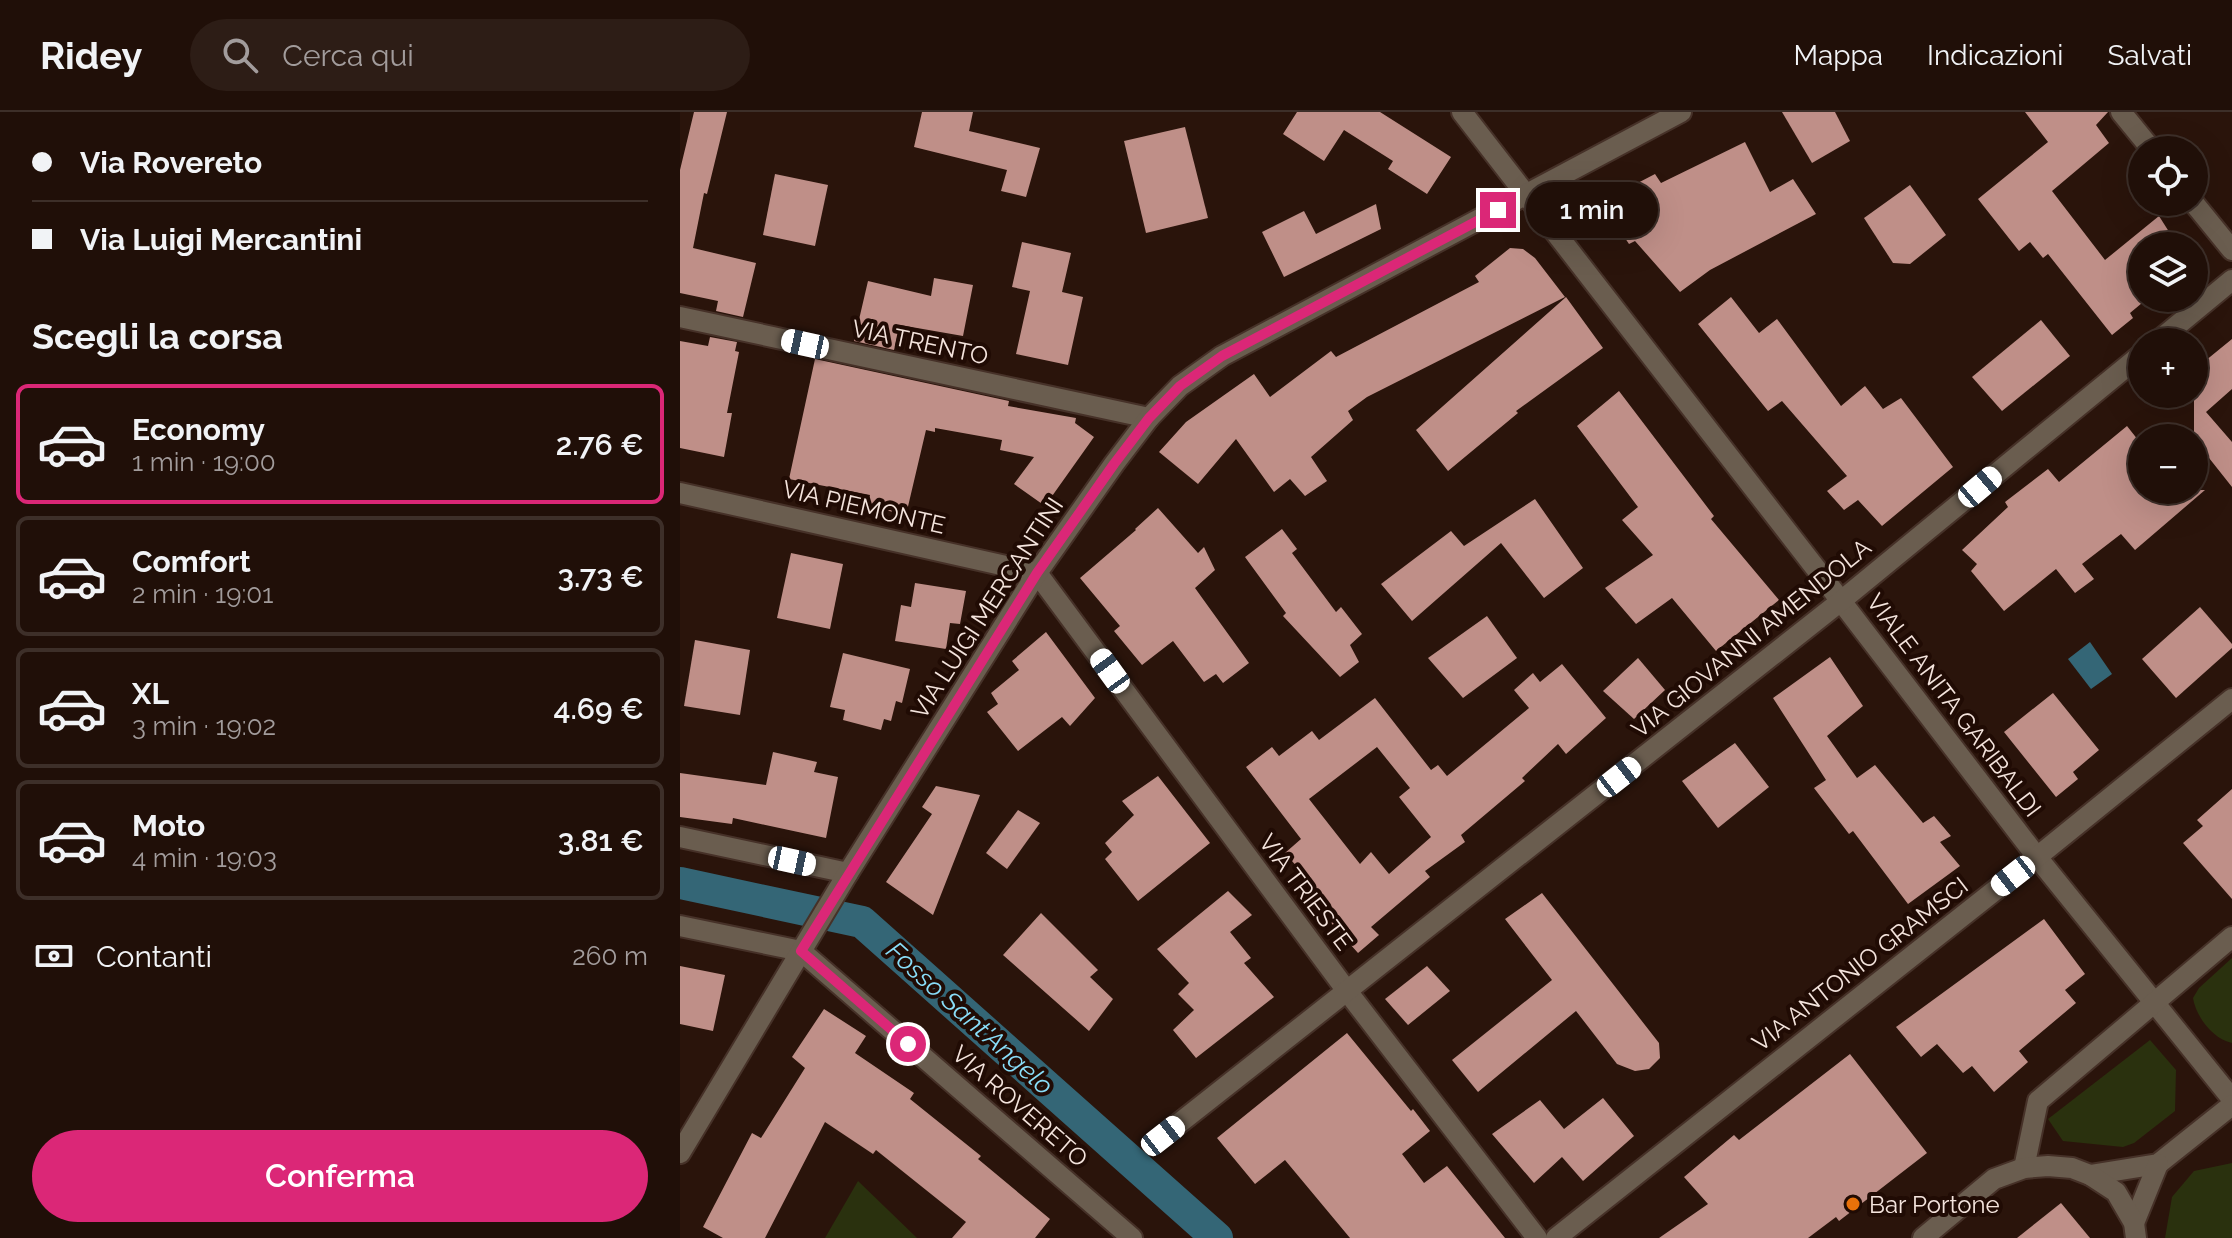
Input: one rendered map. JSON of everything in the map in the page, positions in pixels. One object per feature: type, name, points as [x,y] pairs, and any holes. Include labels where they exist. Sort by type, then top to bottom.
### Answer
[{"type":"street","name":"VIALE ANITA GARIBALDI","points":[[1462,112],[2037,857],[2232,1102]]},
{"type":"street","name":"VIA LUIGI MERCANTINI","points":[[680,1153],[848,873],[1037,573],[1149,418],[1180,386],[1222,356],[1681,112]]},
{"type":"street","points":[[2121,112],[2141,136]]},
{"type":"street","points":[[2204,216],[2232,250]]},
{"type":"street","points":[[2174,328],[2232,280]]},
{"type":"street","name":"VIA TRENTO","points":[[680,317],[1149,418]]},
{"type":"street","name":"VIA GIOVANNI AMENDOLA","points":[[1163,1136],[1841,601],[2128,365]]},
{"type":"street","name":"VIA PIEMONTE","points":[[680,493],[1037,573]]},
{"type":"street","name":"VIA TRIESTE","points":[[1037,573],[1347,991],[1537,1238]]},
{"type":"street","name":"VIA ANTONIO GRAMSCI","points":[[1556,1238],[2232,699]]},
{"type":"street","points":[[680,837],[848,873]]},
{"type":"street","points":[[680,926],[801,951]]},
{"type":"street","points":[[2024,1168],[2038,1101],[2232,937]]},
{"type":"street","name":"VIA ROVERETO","points":[[801,951],[1132,1238]]},
{"type":"street","points":[[2090,1175],[2158,1164],[2232,1102]]},
{"type":"street","points":[[2135,1230],[2158,1164]]},
{"type":"street","points":[[1923,1238],[1994,1179],[2024,1168],[2048,1166],[2072,1168],[2090,1175],[2116,1192],[2135,1230]]},
{"type":"green space","points":[[2232,958],[2232,1043],[2218,1037],[2206,1026],[2193,998],[2199,988]]},
{"type":"green space","points":[[2150,1040],[2176,1070],[2175,1111],[2134,1143],[2123,1147],[2063,1141],[2048,1119]]},
{"type":"green space","points":[[2232,1163],[2232,1238],[2165,1238],[2172,1197],[2194,1171]]},
{"type":"green space","points":[[858,1181],[917,1238],[825,1238]]},
{"type":"water","points":[[2090,642],[2112,674],[2091,689],[2068,659]]},
{"type":"building","points":[[694,112],[727,112],[707,194],[704,193],[693,248],[756,263],[743,317],[716,311],[718,301],[680,293],[680,170]]},
{"type":"building","points":[[922,112],[973,112],[969,131],[1040,148],[1026,197],[1001,191],[1007,170],[914,147]]},
{"type":"building","points":[[1297,112],[1380,112],[1451,157],[1427,194],[1388,169],[1393,161],[1344,130],[1324,161],[1283,134]]},
{"type":"building","points":[[1782,112],[1835,112],[1850,141],[1812,163]]},
{"type":"building","points":[[2025,112],[2108,112],[2096,125],[2109,143],[2052,191],[2105,260],[2128,241],[2128,312],[2131,312],[2133,318],[2112,335],[2048,254],[2043,258],[2030,242],[2019,251],[1978,199],[2048,142]]},
{"type":"building","points":[[1185,127],[1208,218],[1146,233],[1124,141]]},
{"type":"building","points":[[1745,142],[1770,192],[1793,179],[1816,214],[1710,270],[1680,292],[1635,241],[1629,244],[1601,202],[1655,174],[1661,183]]},
{"type":"building","points":[[775,174],[828,185],[815,246],[763,235]]},
{"type":"building","points":[[1910,185],[1946,235],[1910,264],[1893,263],[1864,218]]},
{"type":"building","points":[[1376,204],[1381,229],[1284,277],[1262,232],[1304,211],[1316,234]]},
{"type":"building","points":[[2159,216],[2169,232],[2139,232]]},
{"type":"building","points":[[1022,242],[1071,253],[1062,292],[1083,297],[1068,365],[1016,354],[1030,291],[1012,287]]},
{"type":"building","points":[[1510,248],[1523,249],[1535,258],[1565,297],[1367,397],[1348,411],[1353,420],[1311,457],[1327,481],[1305,496],[1290,479],[1274,492],[1236,439],[1198,484],[1159,452],[1186,422],[1254,374],[1270,397],[1331,351],[1336,357],[1479,282],[1475,276]]},
{"type":"building","points":[[934,278],[973,285],[963,336],[900,325],[894,350],[854,341],[868,281],[931,296]]},
{"type":"building","points":[[1566,297],[1603,348],[1516,411],[1518,413],[1448,471],[1416,430]]},
{"type":"building","points":[[1731,297],[1759,333],[1777,319],[1841,406],[1865,386],[1883,409],[1901,398],[1953,467],[1882,526],[1858,500],[1844,510],[1827,491],[1847,476],[1782,401],[1768,411],[1698,324]]},
{"type":"building","points":[[2041,320],[2070,356],[2002,411],[1972,377]]},
{"type":"building","points":[[710,337],[737,342],[735,351],[739,352],[727,413],[732,413],[724,457],[680,448],[680,341],[708,346]]},
{"type":"building","points":[[2232,339],[2232,389],[2206,412],[2232,442],[2232,487],[2208,457],[2208,424],[2194,424],[2194,408],[2208,408],[2208,359]]},
{"type":"building","points":[[815,359],[1009,401],[1008,406],[1076,418],[1075,423],[1094,437],[1045,506],[1014,484],[1034,457],[1000,450],[1002,440],[935,428],[935,432],[926,430],[906,515],[868,506],[870,495],[789,479]]},
{"type":"building","points":[[1619,391],[1714,516],[1711,519],[1779,600],[1716,651],[1672,598],[1636,624],[1605,588],[1653,555],[1622,520],[1638,507],[1577,426]]},
{"type":"building","points":[[2127,426],[2128,504],[2189,504],[2135,550],[2121,534],[2082,564],[2094,579],[2075,593],[2056,569],[2004,611],[1971,571],[1977,564],[1962,550],[2008,507],[2005,502],[2048,469],[2059,482]]},
{"type":"building","points":[[1535,499],[1583,568],[1544,598],[1501,543],[1412,621],[1381,584],[1451,531],[1464,546]]},
{"type":"building","points":[[1158,508],[1198,553],[1204,547],[1215,570],[1195,588],[1249,663],[1223,683],[1216,674],[1204,682],[1173,641],[1142,665],[1114,631],[1120,626],[1080,578]]},
{"type":"building","points":[[1282,529],[1297,549],[1292,553],[1336,612],[1341,607],[1362,634],[1350,645],[1359,662],[1340,677],[1283,616],[1286,613],[1245,557]]},
{"type":"building","points":[[791,553],[843,564],[830,629],[777,618]]},
{"type":"building","points":[[915,583],[966,591],[960,624],[950,623],[946,649],[895,641],[901,605],[911,607]]},
{"type":"building","points":[[2200,607],[2232,644],[2232,648],[2176,698],[2142,659]]},
{"type":"building","points":[[1487,616],[1517,658],[1463,698],[1428,658]]},
{"type":"building","points":[[1046,632],[1095,698],[1070,726],[1062,717],[1018,751],[987,712],[998,704],[991,693],[1019,670],[1012,661]]},
{"type":"building","points":[[695,640],[750,650],[740,715],[684,706]]},
{"type":"building","points":[[843,653],[910,669],[902,703],[896,701],[891,721],[884,719],[881,730],[843,720],[845,710],[830,707]]},
{"type":"building","points":[[1830,657],[1863,706],[1827,736],[1857,778],[1875,765],[1923,823],[1934,816],[1951,836],[1940,842],[1960,866],[1908,904],[1853,831],[1849,834],[1814,788],[1826,780],[1773,698]]},
{"type":"building","points":[[1638,658],[1665,690],[1634,719],[1603,691]]},
{"type":"building","points":[[1562,664],[1606,718],[1566,754],[1558,744],[1522,778],[1525,781],[1461,835],[1465,842],[1425,871],[1430,877],[1371,927],[1379,935],[1358,953],[1324,915],[1332,907],[1285,853],[1301,839],[1246,767],[1272,747],[1279,756],[1312,731],[1319,740],[1375,698],[1431,770],[1438,765],[1447,776],[1529,708],[1514,690],[1533,673],[1540,682]],"holes":[[[1377,747],[1410,788],[1399,797],[1431,837],[1389,874],[1371,852],[1360,864],[1309,799]]]},
{"type":"building","points":[[2053,693],[2099,750],[2073,772],[2078,779],[2056,797],[2004,732]]},
{"type":"building","points":[[1735,743],[1769,787],[1718,828],[1682,781]]},
{"type":"building","points":[[773,752],[817,762],[814,772],[838,777],[826,838],[733,818],[732,824],[680,817],[680,773],[766,785]]},
{"type":"building","points":[[1158,776],[1210,843],[1138,901],[1105,859],[1112,852],[1105,843],[1134,815],[1122,801]]},
{"type":"building","points":[[936,786],[980,795],[933,915],[886,882],[932,814],[922,807]]},
{"type":"building","points":[[2232,789],[2232,899],[2183,843],[2203,826],[2197,820]]},
{"type":"building","points":[[1018,810],[1040,823],[1007,869],[986,853]]},
{"type":"building","points":[[1228,891],[1252,915],[1230,932],[1251,958],[1244,963],[1274,997],[1196,1058],[1173,1030],[1194,1010],[1178,994],[1189,983],[1157,949]]},
{"type":"building","points":[[1542,893],[1659,1043],[1660,1058],[1649,1069],[1635,1071],[1617,1064],[1576,1011],[1478,1092],[1452,1060],[1552,980],[1505,919]]},
{"type":"building","points":[[1041,913],[1098,970],[1090,977],[1113,999],[1089,1031],[1003,955]]},
{"type":"building","points":[[2044,919],[2085,974],[2065,990],[2076,1003],[2019,1051],[2028,1062],[1994,1092],[1972,1066],[1963,1073],[1937,1044],[1921,1057],[1896,1027]]},
{"type":"building","points":[[680,966],[725,975],[713,1031],[680,1024]]},
{"type":"building","points":[[1427,966],[1450,991],[1408,1025],[1385,999]]},
{"type":"building","points":[[824,1009],[866,1036],[855,1053],[914,1093],[910,1099],[981,1156],[978,1159],[1050,1219],[1035,1238],[952,1238],[966,1222],[876,1150],[873,1154],[825,1122],[765,1238],[723,1238],[703,1227],[752,1133],[761,1138],[805,1068],[792,1057]]},
{"type":"building","points":[[1347,1033],[1430,1131],[1402,1154],[1424,1183],[1447,1166],[1505,1238],[1350,1238],[1285,1160],[1255,1184],[1217,1138]]},
{"type":"building","points":[[1850,1054],[1927,1153],[1839,1221],[1836,1217],[1808,1238],[1659,1238],[1708,1204],[1684,1177],[1734,1135],[1739,1140]]},
{"type":"building","points":[[1603,1098],[1634,1136],[1583,1181],[1562,1157],[1534,1183],[1492,1134],[1540,1100],[1564,1129]]},
{"type":"building","points":[[2061,1203],[2090,1238],[2017,1238]]},
{"type":"waterway","name":"Fosso Sant'Angelo","points":[[680,883],[862,922],[1217,1238]]},
{"type":"place","name":"Bar Portone","points":[[1853,1204]]},
{"type":"route","points":[[908,1044],[801,951],[1037,573],[1114,464],[1149,418],[1180,386],[1222,356],[1498,210]]}]
